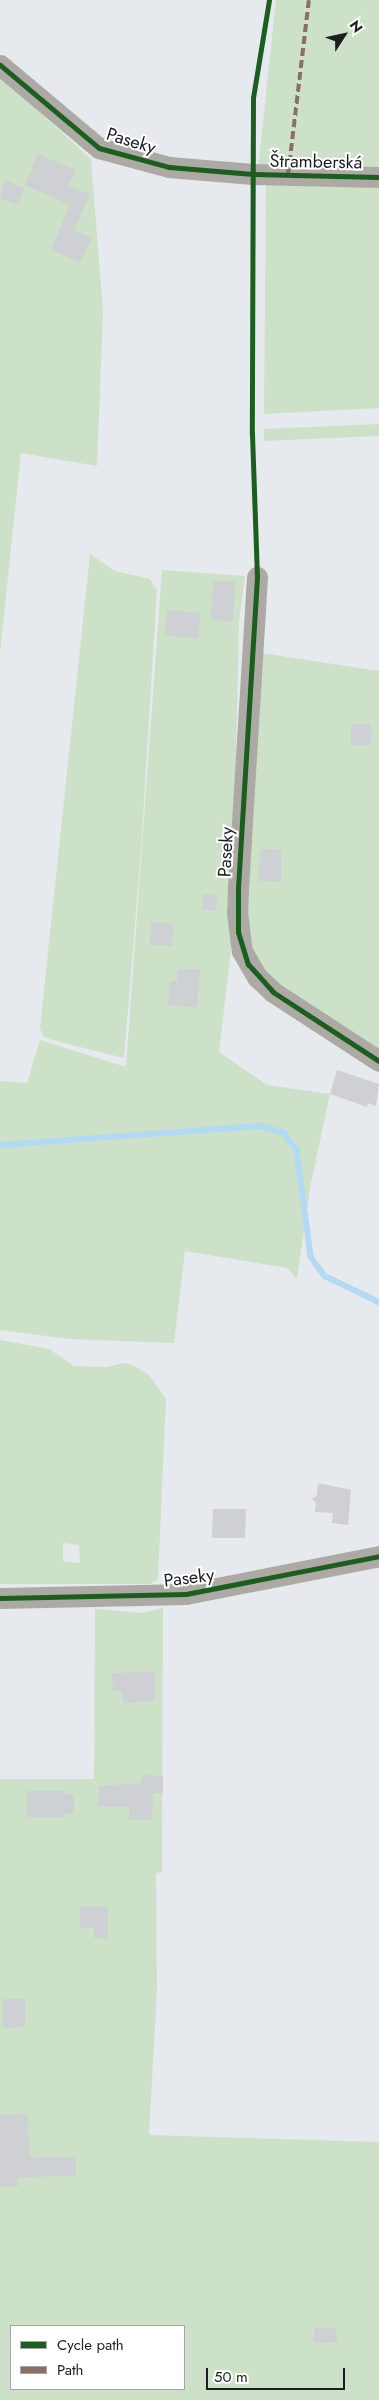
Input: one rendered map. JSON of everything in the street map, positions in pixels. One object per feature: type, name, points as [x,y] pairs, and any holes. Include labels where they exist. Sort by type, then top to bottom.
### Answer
[{"type":"street","name":"Paseky","points":[[0,65],[99,148],[169,167],[253,174]]},
{"type":"street","name":"Štramberská","points":[[253,174],[379,177]]},
{"type":"street","name":"Paseky","points":[[257,577],[237,897],[242,951],[257,977],[273,992],[379,1061]]},
{"type":"street","name":"Paseky","points":[[0,1598],[186,1594],[379,1556]]},
{"type":"green space","points":[[276,0],[379,0],[379,171],[258,169]]},
{"type":"green space","points":[[0,76],[91,159],[103,311],[97,466],[21,453],[0,653]]},
{"type":"green space","points":[[266,182],[379,188],[379,408],[264,414]]},
{"type":"green space","points":[[379,424],[379,436],[264,441],[264,429]]},
{"type":"green space","points":[[90,554],[115,571],[150,579],[157,590],[141,850],[124,1058],[52,1040],[43,1036],[40,1028]]},
{"type":"green space","points":[[162,570],[245,576],[239,620],[232,941],[219,1052],[267,1085],[330,1094],[310,1188],[297,1279],[287,1268],[185,1251],[174,1343],[69,1339],[0,1330],[0,1081],[27,1083],[40,1040],[126,1067]]},
{"type":"green space","points":[[255,652],[379,671],[379,1054],[280,988],[256,959],[246,932]]},
{"type":"green space","points":[[0,1340],[49,1349],[74,1366],[107,1367],[124,1363],[133,1365],[149,1375],[166,1399],[158,1579],[151,1584],[0,1584]],"holes":[[[63,1543],[79,1545],[80,1563],[63,1561]]]},
{"type":"green space","points":[[163,1608],[162,1872],[156,1873],[157,1991],[149,2135],[379,2142],[379,2400],[0,2400],[0,1779],[94,1779],[95,1609],[142,1613]]},
{"type":"building","points":[[38,154],[76,170],[68,186],[90,194],[74,230],[92,238],[80,263],[51,249],[70,205],[25,185]]},
{"type":"building","points":[[4,180],[24,188],[18,205],[0,198]]},
{"type":"building","points":[[213,581],[235,582],[233,621],[211,620]]},
{"type":"building","points":[[167,610],[200,613],[198,639],[165,635]]},
{"type":"building","points":[[351,724],[370,724],[370,730],[373,730],[370,745],[351,745]]},
{"type":"building","points":[[260,849],[281,850],[281,882],[259,881]]},
{"type":"building","points":[[203,894],[217,896],[216,911],[202,909]]},
{"type":"building","points":[[151,922],[173,924],[172,946],[150,945]]},
{"type":"building","points":[[178,969],[200,970],[197,1007],[168,1005],[170,981],[177,981]]},
{"type":"building","points":[[337,1070],[379,1084],[376,1106],[368,1103],[367,1107],[330,1094]]},
{"type":"building","points":[[318,1483],[351,1490],[348,1525],[332,1523],[333,1513],[315,1512],[316,1503],[312,1499],[317,1495]]},
{"type":"building","points":[[213,1509],[246,1509],[245,1538],[212,1538]]},
{"type":"building","points":[[155,1672],[155,1701],[123,1703],[123,1691],[113,1691],[112,1673]]},
{"type":"building","points":[[142,1775],[163,1776],[163,1793],[153,1793],[152,1820],[129,1820],[129,1807],[98,1806],[99,1786],[142,1783]]},
{"type":"building","points":[[27,1791],[63,1791],[63,1794],[74,1794],[74,1814],[63,1814],[63,1817],[27,1817]]},
{"type":"building","points":[[80,1907],[108,1907],[108,1938],[94,1938],[94,1928],[80,1928]]},
{"type":"building","points":[[3,1999],[25,1999],[25,2027],[3,2028]]},
{"type":"building","points":[[27,2114],[30,2158],[76,2157],[76,2176],[18,2177],[18,2186],[0,2187],[0,2115]]},
{"type":"building","points":[[314,2328],[336,2328],[337,2342],[314,2343]]},
{"type":"waterway","points":[[0,1145],[261,1126],[284,1133],[297,1150],[311,1257],[325,1276],[379,1302]]},
{"type":"marked path","points":[[288,175],[309,0]]},
{"type":"cycle path","points":[[269,0],[253,98],[252,434],[257,577],[238,889],[238,932],[248,964],[273,992],[379,1061]]},
{"type":"cycle path","points":[[0,65],[99,148],[169,167],[253,174],[379,177]]},
{"type":"cycle path","points":[[0,1598],[186,1594],[379,1556]]}]
